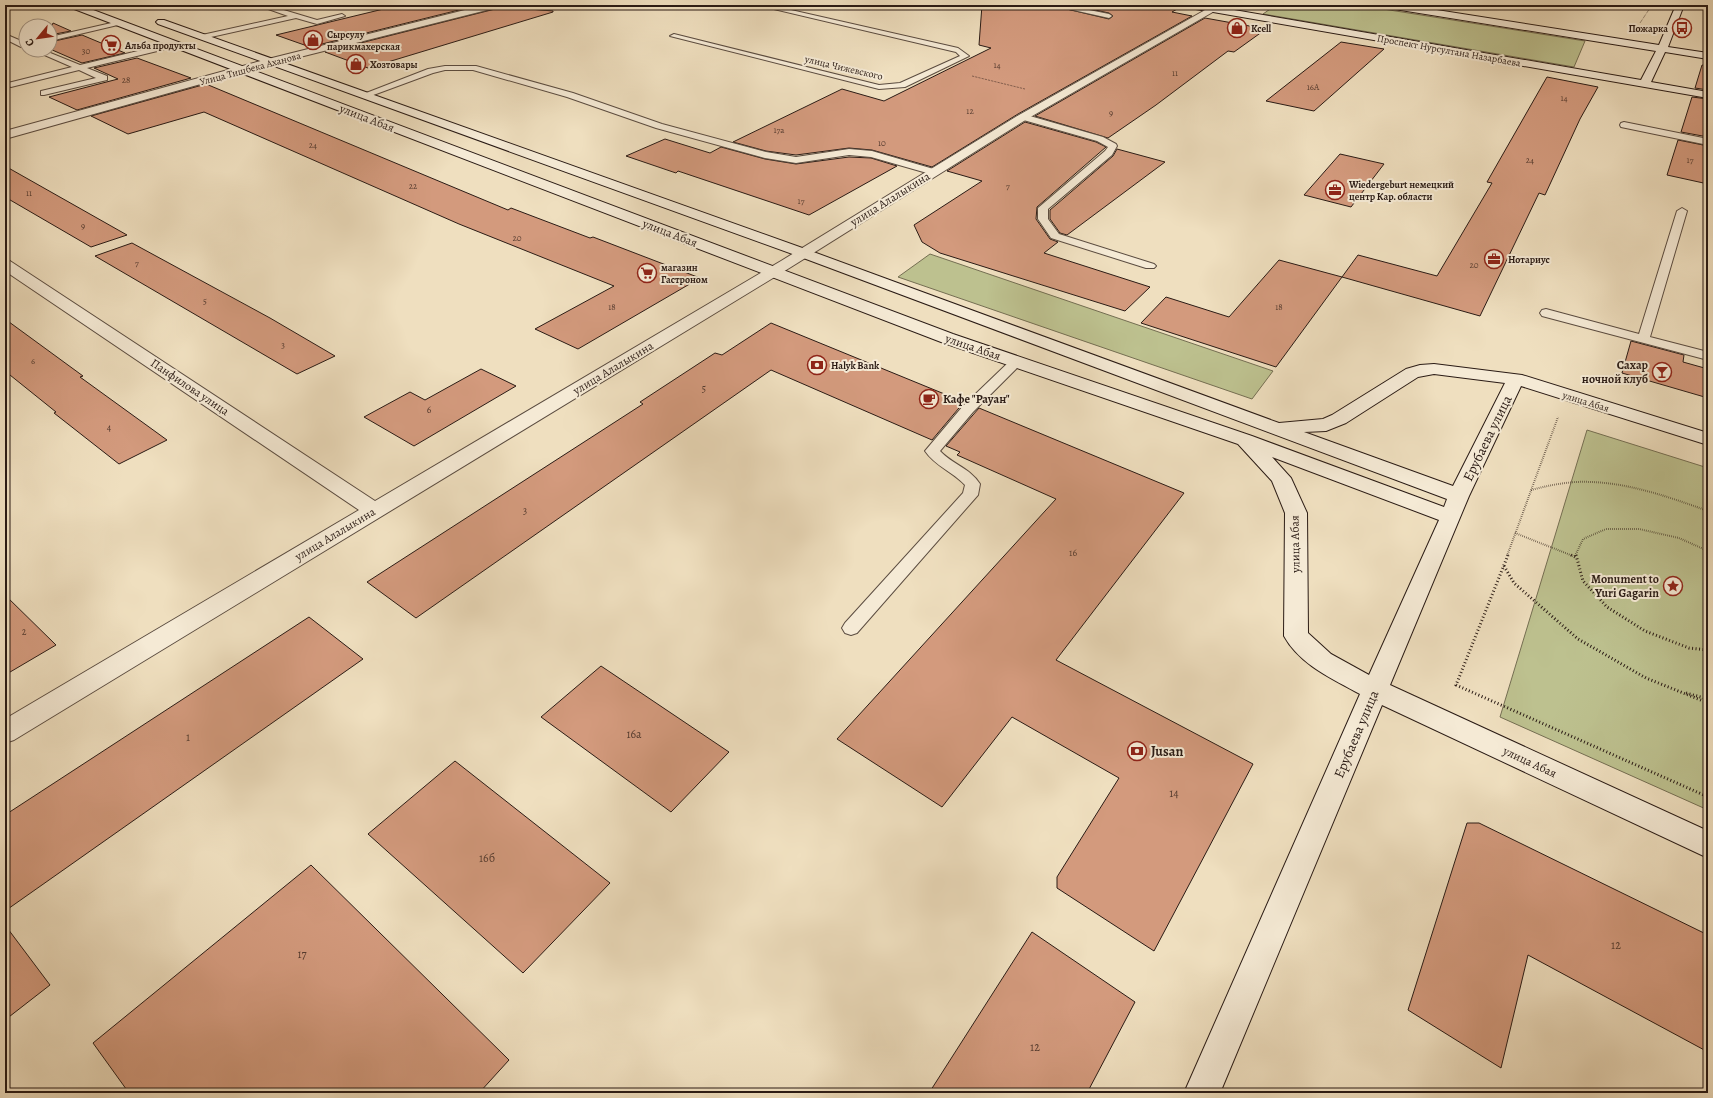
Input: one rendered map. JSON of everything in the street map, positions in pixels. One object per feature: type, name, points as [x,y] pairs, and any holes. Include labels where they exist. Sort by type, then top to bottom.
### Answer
[{"type":"main road","name":"улица Абая","points":[[72,5],[947,338],[1245,440],[1281,478],[1296,513],[1296,636],[1306,649],[1322,662],[1375,690],[1708,845]]},
{"type":"main road","name":"Улица Тишбека Аханова","points":[[5,135],[272,61],[496,5]]},
{"type":"main road","name":"Проспект Нурсултана Назарбаева","points":[[1190,5],[1218,7],[1708,95]]},
{"type":"main road","points":[[1388,5],[1708,56]]},
{"type":"main road","points":[[1644,84],[1662,49],[1680,5]]},
{"type":"main road","name":"улица Алалыкина","points":[[5,732],[773,272],[1058,96],[1218,7]]},
{"type":"main road","name":"улица Абая","points":[[150,18],[802,253],[1273,427],[1326,425],[1339,419],[1412,373],[1420,370],[1434,369],[1516,379],[1708,439]]},
{"type":"main road","name":"Панфилова улица","points":[[5,264],[374,510]]},
{"type":"main road","name":"Ерубаева улица","points":[[1202,1093],[1455,506],[1516,379]]},
{"type":"main road","points":[[1273,427],[1455,506]]},
{"type":"main road","points":[[1245,440],[1455,506]]},
{"type":"lane","points":[[260,5],[317,22],[342,16]]},
{"type":"lane","points":[[528,5],[545,7],[581,5]]},
{"type":"lane","name":"улица Чижевского","points":[[674,36],[879,87],[902,85],[964,56],[958,50],[760,5]]},
{"type":"lane","points":[[784,10],[798,5]]},
{"type":"lane","points":[[1054,5],[1109,16]]},
{"type":"lane","points":[[1548,5],[1565,7]]},
{"type":"lane","points":[[202,37],[296,16]]},
{"type":"lane","points":[[58,37],[120,23]]},
{"type":"lane","points":[[5,36],[18,42]]},
{"type":"lane","points":[[11,85],[175,44]]},
{"type":"lane","points":[[44,93],[104,78],[56,58]]},
{"type":"lane","points":[[365,95],[431,71],[445,68],[473,68],[570,95],[659,126],[765,155],[796,160],[850,152],[872,154],[934,172]]},
{"type":"lane","points":[[1023,117],[1100,138],[1113,146],[1109,153],[1043,208],[1043,219],[1055,236],[1150,266]]},
{"type":"lane","points":[[1624,125],[1708,142]]},
{"type":"lane","points":[[1644,338],[1682,211]]},
{"type":"lane","points":[[1546,313],[1708,356]]},
{"type":"lane","points":[[851,628],[970,495],[973,484],[962,473],[939,459],[932,452],[968,410],[1016,362]]},
{"type":"path","points":[[938,68],[1058,96]]},
{"type":"path","points":[[1566,418],[1558,416],[1530,490],[1504,566],[1456,685],[1708,797]]},
{"type":"path","points":[[1530,490],[1547,485],[1578,482],[1613,483],[1660,494],[1708,512]]},
{"type":"path","points":[[1708,551],[1679,538],[1639,529],[1606,529],[1583,539],[1574,557],[1583,581],[1607,607],[1645,631],[1689,648],[1708,650]]},
{"type":"path","points":[[1515,533],[1574,557]]},
{"type":"path","points":[[1504,566],[1514,583],[1578,639],[1646,678],[1708,703]]},
{"type":"path","points":[[1678,691],[1708,699]]},
{"type":"green space","points":[[1276,5],[1358,5],[1585,41],[1574,67],[1263,14]]},
{"type":"green space","points":[[930,254],[1273,371],[1252,399],[898,277]]},
{"type":"green space","points":[[1587,430],[1708,468],[1708,810],[1500,717]]},
{"type":"building","points":[[400,5],[479,5],[310,47],[276,35]]},
{"type":"building","points":[[501,5],[524,5],[529,9],[553,12],[368,68],[325,52],[499,8]]},
{"type":"building","points":[[982,5],[1050,5],[1109,19],[1113,16],[1109,13],[1072,5],[1184,5],[1172,12],[1192,16],[1018,114],[932,167],[872,150],[849,148],[796,155],[766,151],[733,142],[842,89],[884,101],[991,48],[979,45]]},
{"type":"building","points":[[1205,18],[1266,29],[1234,52],[1228,51],[1156,105],[1108,138],[1035,116]]},
{"type":"building","points":[[58,25],[71,31],[58,33]]},
{"type":"building","points":[[82,35],[125,53],[82,63],[58,52],[58,40]]},
{"type":"building","points":[[1341,42],[1384,49],[1314,111],[1266,101]]},
{"type":"building","points":[[137,58],[191,78],[77,110],[49,97],[118,79],[94,68]]},
{"type":"building","points":[[1702,65],[1708,66],[1708,90],[1695,88]]},
{"type":"building","points":[[1547,77],[1598,87],[1580,119],[1545,195],[1539,193],[1480,316],[1342,277],[1358,255],[1437,276],[1492,183],[1487,182]]},
{"type":"building","points":[[206,84],[508,210],[511,208],[590,238],[593,237],[700,278],[578,349],[535,329],[614,286],[459,224],[204,112],[128,134],[91,116]]},
{"type":"building","points":[[1692,97],[1708,99],[1708,137],[1681,132]]},
{"type":"building","points":[[1025,122],[1096,142],[1106,147],[1037,207],[1036,219],[1050,239],[1058,242],[1044,253],[1150,287],[1125,311],[940,253],[922,242],[914,225],[982,181],[947,171]]},
{"type":"building","points":[[665,139],[710,153],[721,147],[765,159],[796,164],[849,157],[871,158],[897,166],[809,215],[678,171],[676,173],[626,156]]},
{"type":"building","points":[[1678,140],[1708,146],[1708,184],[1667,175]]},
{"type":"building","points":[[1117,149],[1165,162],[1067,235],[1060,233],[1050,219],[1050,210],[1113,156]]},
{"type":"building","points":[[1340,154],[1384,164],[1351,207],[1304,195]]},
{"type":"building","points":[[5,166],[127,235],[91,247],[5,197]]},
{"type":"building","points":[[132,243],[270,318],[335,356],[297,374],[95,256]]},
{"type":"building","points":[[1279,260],[1342,277],[1276,367],[1141,323],[1166,297],[1229,317]]},
{"type":"building","points":[[5,319],[83,376],[80,377],[167,440],[119,464],[54,413],[56,412],[5,371]]},
{"type":"building","points":[[771,323],[964,402],[932,440],[771,370],[416,618],[367,582],[643,404],[640,402],[715,353],[722,355]]},
{"type":"building","points":[[1631,341],[1684,355],[1683,362],[1708,369],[1708,398],[1622,373]]},
{"type":"building","points":[[481,369],[516,386],[414,446],[364,417],[410,392],[425,400]]},
{"type":"building","points":[[979,408],[1184,493],[1056,660],[1253,764],[1154,951],[1057,888],[1057,877],[1119,778],[1012,717],[942,807],[837,739],[1056,499],[957,455],[960,452],[946,446]]},
{"type":"building","points":[[5,595],[56,645],[5,675]]},
{"type":"building","points":[[309,617],[363,659],[5,911],[5,815]]},
{"type":"building","points":[[601,666],[729,752],[671,812],[541,717]]},
{"type":"building","points":[[455,761],[610,883],[523,973],[368,834]]},
{"type":"building","points":[[1467,823],[1479,823],[1708,935],[1708,1052],[1528,955],[1501,1068],[1408,1010]]},
{"type":"building","points":[[311,865],[509,1060],[479,1093],[129,1093],[93,1043]]},
{"type":"building","points":[[5,925],[50,985],[5,1020]]},
{"type":"building","points":[[1032,932],[1135,1002],[1087,1093],[929,1093]]},
{"type":"place","name":"Kcell","points":[[1237,28]]},
{"type":"place","name":"Пожарка","points":[[1682,28]]},
{"type":"place","name":"Сырсулу парикмахерская","points":[[313,40]]},
{"type":"place","name":"Альба продукты","points":[[111,45]]},
{"type":"place","name":"Хозтовары","points":[[356,64]]},
{"type":"place","name":"Wiedergeburt немецкий центр Кар. области","points":[[1335,190]]},
{"type":"place","name":"Нотариус","points":[[1494,259]]},
{"type":"place","name":"магазин Гастроном","points":[[647,273]]},
{"type":"place","name":"Halyk Bank","points":[[817,365]]},
{"type":"place","name":"Сахар ночной клуб","points":[[1662,372]]},
{"type":"place","name":"Кафе \"Рауан\"","points":[[929,399]]},
{"type":"place","name":"Monument to Yuri Gagarin","points":[[1673,586]]},
{"type":"place","name":"Jusan","points":[[1137,751]]}]
